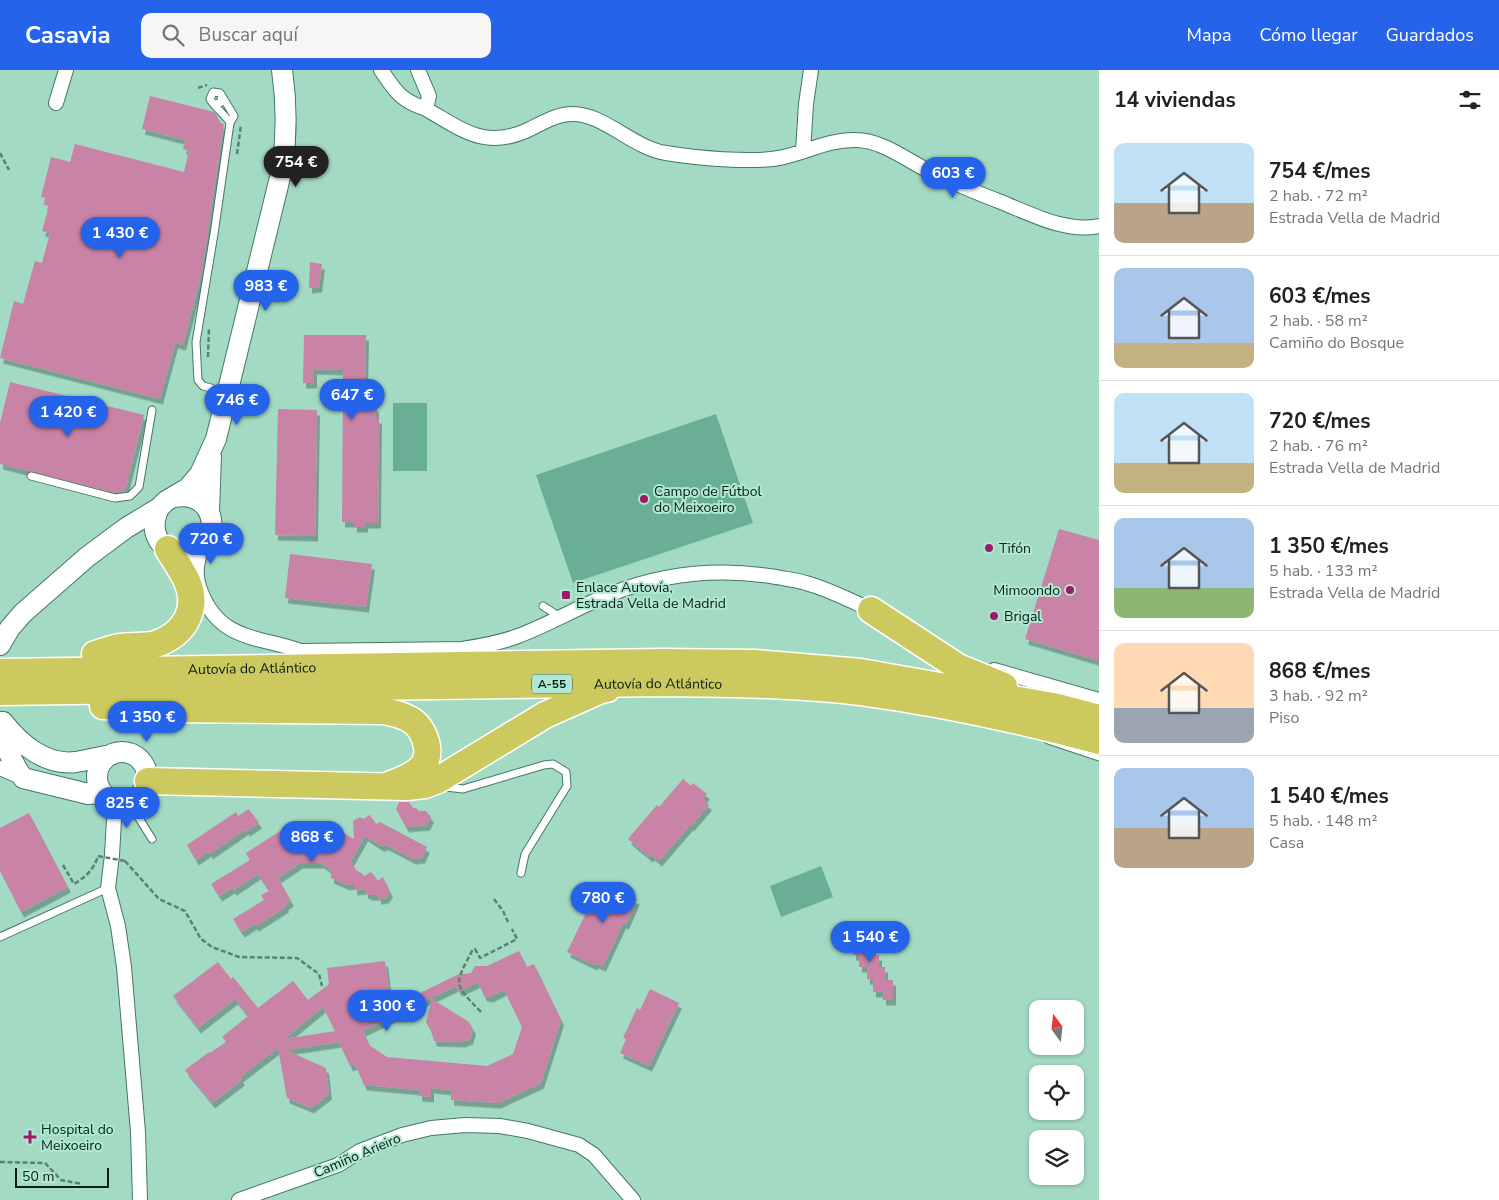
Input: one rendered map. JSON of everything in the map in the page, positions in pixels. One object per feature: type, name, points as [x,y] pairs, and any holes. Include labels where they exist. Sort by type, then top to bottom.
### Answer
[{"type":"highway","points":[[95,654],[120,647],[154,644],[166,640],[177,632],[189,617],[191,607],[187,581],[164,546]]},
{"type":"highway","points":[[871,610],[958,667],[991,682],[1030,694],[1058,707]]},
{"type":"highway","points":[[0,655],[301,651]]},
{"type":"highway","name":"Autovía do Atlántico","points":[[0,672],[663,662],[755,663],[861,672],[1058,707],[1099,718]]},
{"type":"highway","points":[[148,781],[387,785],[407,787],[425,785],[438,780],[545,715],[601,690],[664,683]]},
{"type":"highway","name":"Autovía do Atlántico","points":[[0,692],[664,683],[753,684],[860,692],[984,712],[1099,741]]},
{"type":"highway","points":[[0,704],[160,709],[384,711],[408,718],[420,728],[426,741],[427,753],[424,764],[410,777],[387,785]]},
{"type":"main road","points":[[5,637],[23,613],[87,557],[188,488],[200,474],[216,439],[282,169],[287,118],[282,70]]},
{"type":"main road","points":[[112,539],[131,537],[148,539],[184,554],[192,552],[205,542],[212,528],[209,512],[211,451]]},
{"type":"main road","points":[[164,546],[156,536],[154,526],[155,517],[167,502],[191,497],[198,500],[209,512]]},
{"type":"main road","points":[[0,720],[20,742],[50,760],[74,762],[118,752],[126,752],[140,759],[148,773],[148,781],[142,794],[116,799],[23,778],[15,768],[4,746],[0,720]]},
{"type":"main road","points":[[4,746],[42,767],[60,769],[74,762]]},
{"type":"main road","points":[[111,755],[100,765],[97,772],[98,787],[116,799]]},
{"type":"street","points":[[56,103],[66,70]]},
{"type":"street","points":[[381,70],[397,93],[414,105],[426,109],[461,129],[484,138],[510,138],[554,117],[575,114],[601,122],[643,147],[664,153],[753,160],[778,158],[824,144],[856,140],[871,142],[947,181],[1046,220],[1068,226],[1089,228],[1099,226]]},
{"type":"street","points":[[418,70],[429,96],[426,109]]},
{"type":"street","points":[[803,151],[806,104],[811,70]]},
{"type":"street","points":[[205,542],[196,567],[198,584],[207,607],[220,623],[242,635],[301,651],[462,649],[488,645],[517,636],[611,594],[645,582],[682,575],[719,572],[754,574],[804,582],[900,622],[972,663],[1021,679],[1099,700]]},
{"type":"street","points":[[0,768],[23,778]]},
{"type":"street","points":[[116,799],[108,888],[118,926],[124,967],[138,1132],[140,1200]]},
{"type":"street","name":"Camiño Arieiro","points":[[239,1200],[338,1165],[360,1151],[402,1135],[431,1128],[465,1125],[500,1126],[528,1130],[579,1145],[594,1154],[632,1200]]},
{"type":"lane","points":[[212,388],[203,386],[198,380],[196,342],[230,123],[234,116],[222,96],[220,103],[214,104],[216,109],[226,116],[230,123]]},
{"type":"lane","points":[[31,476],[115,498],[130,496],[139,488],[152,410]]},
{"type":"lane","points":[[543,606],[560,617]]},
{"type":"lane","points":[[984,712],[1026,730]]},
{"type":"lane","points":[[1043,738],[1099,757]]},
{"type":"lane","points":[[438,780],[446,787],[464,789],[544,765],[553,764],[566,772],[567,786],[525,854],[521,873]]},
{"type":"lane","points":[[116,799],[152,839]]},
{"type":"lane","points":[[0,937],[108,888]]},
{"type":"path","points":[[198,88],[208,84]]},
{"type":"path","points":[[0,153],[9,170]]},
{"type":"path","points":[[63,865],[74,884],[85,878],[98,856],[125,861],[159,899],[186,911],[201,939],[212,947],[239,957],[297,958],[319,974],[322,986]]},
{"type":"path","points":[[494,899],[508,922]]},
{"type":"path","points":[[481,1012],[463,994],[458,978],[472,951],[475,949],[480,958],[517,939],[512,929]]},
{"type":"path","points":[[0,1162],[45,1162],[61,1180],[82,1184]]},
{"type":"green space","points":[[393,403],[427,403],[427,471],[393,471]]},
{"type":"green space","name":"Campo de Fútbol do Meixoeiro","points":[[716,414],[753,523],[573,583],[536,475]]},
{"type":"green space","points":[[821,866],[833,897],[781,917],[770,886]]},
{"type":"building","points":[[150,96],[214,112],[218,117],[217,122],[224,124],[202,271],[183,345],[175,343],[160,399],[0,358],[14,301],[23,304],[35,261],[42,263],[50,233],[42,231],[49,206],[44,205],[46,198],[41,197],[51,157],[70,162],[75,144],[184,172],[189,151],[183,149],[185,140],[142,129]]},
{"type":"building","points":[[310,262],[322,264],[319,287],[309,288]]},
{"type":"building","points":[[304,335],[366,335],[365,380],[374,380],[374,406],[376,406],[376,418],[379,418],[378,523],[365,523],[365,527],[354,527],[354,522],[342,522],[343,370],[314,369],[314,383],[303,383]]},
{"type":"building","points":[[10,382],[144,415],[125,491],[116,493],[0,464],[0,423]]},
{"type":"building","points":[[278,409],[317,410],[315,536],[275,535]]},
{"type":"building","name":"Mimoondo","points":[[1059,529],[1099,540],[1099,661],[1025,639]]},
{"type":"building","points":[[290,554],[372,564],[366,607],[285,598]]},
{"type":"building","points":[[683,779],[691,786],[693,783],[707,794],[703,799],[709,805],[659,861],[652,855],[650,857],[628,839],[657,805],[659,807]]},
{"type":"building","points":[[399,802],[409,802],[413,808],[419,811],[426,811],[431,817],[427,825],[406,827],[396,809]]},
{"type":"building","points":[[249,809],[259,823],[247,831],[246,829],[210,854],[209,851],[196,860],[187,845],[236,812],[238,816]]},
{"type":"building","points":[[29,813],[68,887],[21,912],[0,871],[0,828]]},
{"type":"building","points":[[370,815],[376,824],[380,822],[427,847],[422,858],[413,859],[386,845],[381,846],[365,836],[351,861],[355,869],[365,876],[370,872],[378,881],[383,877],[390,892],[386,898],[378,899],[378,895],[365,893],[365,889],[354,890],[354,884],[347,885],[331,878],[331,870],[321,863],[300,863],[278,878],[291,901],[285,905],[286,907],[256,926],[254,924],[242,932],[240,930],[233,919],[264,900],[261,895],[269,891],[258,874],[234,890],[232,888],[219,896],[211,884],[250,860],[246,853],[280,831],[287,830],[288,828],[319,827],[321,829],[337,829],[354,839],[353,821]]},
{"type":"building","points":[[605,881],[614,886],[615,882],[631,890],[628,896],[637,899],[626,924],[623,923],[603,966],[595,963],[594,965],[567,952],[586,913],[589,914]]},
{"type":"building","points":[[846,930],[865,930],[865,941],[873,942],[873,955],[879,955],[879,967],[885,967],[885,980],[893,980],[893,1000],[883,1000],[883,992],[873,992],[873,980],[867,979],[867,967],[859,967],[859,955],[853,955],[853,941],[845,941]]},
{"type":"building","points":[[519,951],[527,967],[534,964],[561,1020],[541,1083],[498,1103],[451,1100],[451,1090],[431,1088],[431,1097],[419,1096],[419,1090],[364,1085],[355,1064],[350,1066],[339,1042],[286,1050],[326,1068],[329,1094],[311,1108],[287,1098],[278,1048],[240,1077],[242,1080],[212,1103],[185,1070],[226,1042],[222,1037],[248,1016],[235,999],[198,1028],[173,996],[218,962],[258,1008],[293,981],[308,1000],[329,984],[327,968],[385,961],[391,1007],[457,975],[471,973],[475,966],[487,966]],"holes":[[[478,982],[484,996],[490,997],[504,990],[522,1027],[513,1054],[487,1066],[387,1057],[369,1045],[363,1031],[456,986],[459,991]],[[323,1007],[335,1031],[284,1039]]]},
{"type":"building","points":[[650,989],[679,1003],[649,1066],[620,1053],[626,1039],[623,1038],[637,1008],[640,1010]]},
{"type":"building","points":[[432,999],[469,1022],[473,1029],[470,1039],[462,1042],[434,1041],[426,1022]]},
{"type":"place","name":"Campo de Fútbol do Meixoeiro","points":[[644,499]]},
{"type":"place","name":"Tifón","points":[[989,548]]},
{"type":"place","name":"Mimoondo","points":[[1070,590]]},
{"type":"place","name":"Enlace Autovía, Estrada Vella de Madrid","points":[[566,595]]},
{"type":"place","name":"Brigal","points":[[994,616]]},
{"type":"place","name":"Hospital do Meixoeiro","points":[[30,1137]]}]
